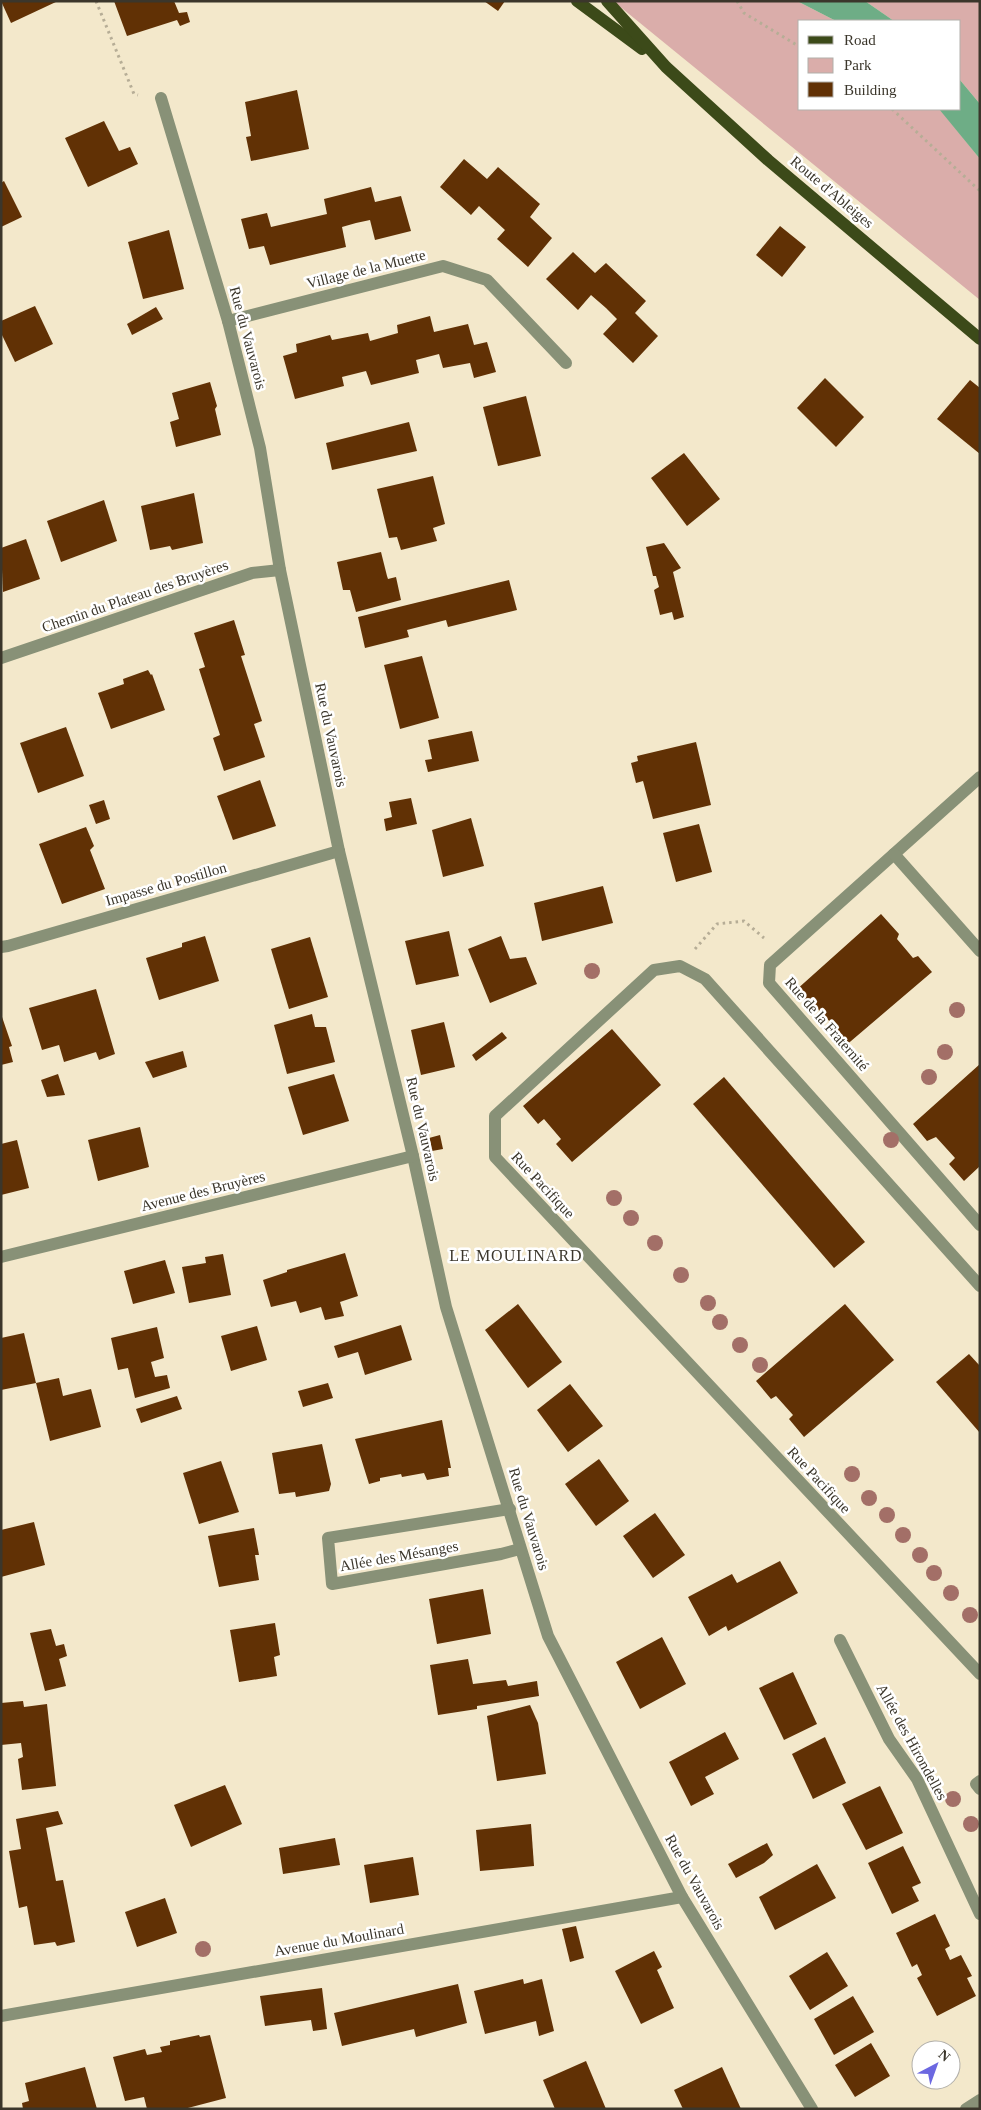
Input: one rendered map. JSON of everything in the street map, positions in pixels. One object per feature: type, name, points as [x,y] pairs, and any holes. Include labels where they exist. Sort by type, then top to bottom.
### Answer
[{"type":"main road","name":"Route d'Ableiges","points":[[577,1],[666,67],[768,160],[980,339]]},
{"type":"main road","name":"Route d'Ableiges","points":[[607,1],[666,67]]},
{"type":"street","name":"Rue du Vauvarois","points":[[161,98],[228,321],[260,448],[280,570],[339,851],[413,1156],[446,1307],[548,1636],[682,1897],[812,2109]]},
{"type":"street","name":"Village de la Muette","points":[[228,321],[443,266],[487,280],[566,363]]},
{"type":"street","name":"Chemin du Plateau des Bruyères","points":[[1,658],[252,573],[280,570]]},
{"type":"street","name":"Rue de la Fraternité","points":[[980,777],[770,965],[769,983],[980,1225]]},
{"type":"street","name":"Impasse du Postillon","points":[[1,947],[339,851]]},
{"type":"street","points":[[894,854],[980,951]]},
{"type":"street","points":[[680,966],[705,979],[980,1286]]},
{"type":"street","name":"Rue Pacifique","points":[[680,966],[654,970],[495,1116],[495,1157],[980,1674]]},
{"type":"street","name":"Avenue des Bruyères","points":[[1,1257],[413,1156]]},
{"type":"street","name":"Allée des Mésanges","points":[[510,1509],[328,1538],[332,1584],[520,1549]]},
{"type":"street","name":"Allée des Hirondelles","points":[[840,1640],[889,1739],[917,1779],[980,1914]]},
{"type":"street","points":[[980,1781],[976,1784],[980,1789]]},
{"type":"street","name":"Avenue du Moulinard","points":[[1,2016],[682,1897]]},
{"type":"street","points":[[966,2109],[980,2100]]},
{"type":"path","points":[[96,1],[134,94],[161,98]]},
{"type":"path","points":[[737,1],[744,13],[798,47]]},
{"type":"path","points":[[893,110],[980,191]]},
{"type":"path","points":[[680,966],[717,924],[744,921],[782,954]]},
{"type":"green space","points":[[613,1],[797,1],[834,20],[798,20],[798,110],[940,110],[943,113],[980,159],[980,300]]},
{"type":"green space","points":[[865,1],[980,1],[980,104],[961,81],[961,20],[893,20]]},
{"type":"shaded area","points":[[797,1],[865,1],[893,20],[834,20]]},
{"type":"shaded area","points":[[961,81],[980,104],[980,159],[940,110],[961,110]]},
{"type":"building","points":[[1,1],[58,1],[11,23]]},
{"type":"building","points":[[114,1],[174,1],[179,13],[187,12],[190,22],[180,26],[177,20],[127,36]]},
{"type":"building","points":[[484,1],[505,1],[498,11]]},
{"type":"building","points":[[297,90],[309,149],[251,161],[246,137],[251,136],[245,102]]},
{"type":"building","points":[[104,121],[119,151],[130,147],[138,164],[88,187],[65,138]]},
{"type":"building","points":[[464,159],[487,179],[498,167],[540,204],[530,217],[552,238],[528,267],[497,239],[505,230],[479,206],[471,215],[440,187]]},
{"type":"building","points":[[4,181],[22,217],[1,227],[1,183]]},
{"type":"building","points":[[371,187],[375,202],[401,196],[411,231],[375,240],[370,220],[356,223],[342,227],[346,247],[270,265],[264,246],[249,249],[241,219],[267,213],[271,227],[327,214],[324,199]]},
{"type":"building","points":[[780,226],[806,247],[782,277],[756,255]]},
{"type":"building","points":[[169,230],[184,289],[143,299],[128,242]]},
{"type":"building","points":[[573,252],[595,273],[606,263],[646,301],[635,313],[658,336],[633,363],[603,334],[617,319],[606,308],[591,295],[578,310],[546,279]]},
{"type":"building","points":[[35,306],[53,344],[15,362],[1,333],[1,321]]},
{"type":"building","points":[[156,307],[163,319],[132,335],[127,324]]},
{"type":"building","points":[[430,316],[434,332],[468,324],[474,345],[487,342],[496,372],[474,378],[470,363],[443,368],[439,354],[416,360],[419,373],[371,385],[366,371],[342,377],[344,386],[295,399],[283,356],[297,352],[296,344],[330,335],[332,340],[368,333],[370,341],[398,333],[397,325]]},
{"type":"building","points":[[825,378],[864,417],[836,447],[797,408]]},
{"type":"building","points":[[970,380],[980,388],[980,454],[937,419]]},
{"type":"building","points":[[210,382],[217,406],[215,409],[221,435],[176,447],[170,422],[179,419],[172,393]]},
{"type":"building","points":[[526,396],[541,456],[498,466],[483,407]]},
{"type":"building","points":[[409,422],[417,451],[332,470],[326,443]]},
{"type":"building","points":[[684,453],[720,499],[687,526],[651,478]]},
{"type":"building","points":[[433,476],[445,524],[433,528],[437,541],[401,550],[397,537],[389,538],[377,489]]},
{"type":"building","points":[[194,493],[203,543],[172,550],[170,546],[150,550],[141,506]]},
{"type":"building","points":[[104,500],[117,541],[61,562],[47,521]]},
{"type":"building","points":[[26,539],[40,579],[3,592],[1,548]]},
{"type":"building","points":[[664,543],[681,568],[673,572],[684,617],[674,620],[672,612],[660,615],[654,590],[659,587],[656,576],[653,576],[646,547]]},
{"type":"building","points":[[381,552],[388,579],[396,577],[401,600],[356,612],[350,590],[343,590],[337,562]]},
{"type":"building","points":[[509,580],[517,610],[448,627],[446,620],[407,630],[409,637],[365,648],[358,617]]},
{"type":"building","points":[[234,620],[245,655],[241,656],[262,721],[254,724],[265,757],[224,771],[213,738],[220,735],[199,669],[205,667],[194,633]]},
{"type":"building","points":[[422,656],[439,718],[400,729],[384,665]]},
{"type":"building","points":[[148,670],[152,674],[165,710],[111,729],[98,693],[124,684],[123,679]]},
{"type":"building","points":[[66,727],[84,776],[38,793],[20,743]]},
{"type":"building","points":[[472,731],[479,761],[428,772],[425,760],[432,759],[428,740]]},
{"type":"building","points":[[696,742],[711,805],[653,819],[643,781],[636,783],[631,763],[638,761],[637,756]]},
{"type":"building","points":[[260,780],[276,826],[233,840],[217,796]]},
{"type":"building","points":[[411,798],[417,824],[386,831],[384,819],[392,817],[389,802]]},
{"type":"building","points":[[104,800],[110,819],[96,824],[89,805]]},
{"type":"building","points":[[471,818],[484,866],[443,877],[432,830]]},
{"type":"building","points":[[699,824],[712,872],[676,882],[663,833]]},
{"type":"building","points":[[86,827],[94,846],[90,850],[105,889],[62,904],[39,844]]},
{"type":"building","points":[[603,886],[613,923],[542,941],[534,903]]},
{"type":"building","points":[[881,914],[899,934],[897,939],[913,958],[918,956],[932,972],[844,1047],[831,1033],[834,1026],[816,1007],[810,1008],[795,991]]},
{"type":"building","points":[[449,931],[459,976],[416,985],[405,941]]},
{"type":"building","points":[[205,936],[219,981],[159,1000],[146,958],[182,947],[182,943]]},
{"type":"building","points":[[501,936],[510,959],[526,957],[537,984],[490,1003],[468,949]]},
{"type":"building","points":[[310,937],[328,997],[289,1009],[271,949]]},
{"type":"building","points":[[96,989],[115,1054],[99,1060],[96,1052],[64,1062],[59,1045],[42,1050],[29,1008]]},
{"type":"building","points":[[1,1014],[12,1046],[9,1047],[13,1062],[1,1065]]},
{"type":"building","points":[[312,1014],[315,1027],[326,1027],[335,1062],[287,1074],[274,1025]]},
{"type":"building","points":[[444,1022],[455,1067],[421,1075],[411,1030]]},
{"type":"building","points":[[612,1029],[661,1085],[572,1162],[556,1144],[561,1139],[544,1119],[538,1124],[523,1106]]},
{"type":"building","points":[[502,1032],[507,1038],[476,1061],[472,1055]]},
{"type":"building","points":[[183,1051],[187,1067],[153,1078],[145,1062]]},
{"type":"building","points":[[980,1064],[980,1166],[964,1181],[949,1164],[955,1158],[936,1137],[927,1141],[913,1124]]},
{"type":"building","points":[[58,1074],[65,1095],[47,1097],[41,1080]]},
{"type":"building","points":[[334,1074],[349,1121],[303,1135],[288,1087]]},
{"type":"building","points":[[724,1077],[865,1242],[834,1268],[693,1104]]},
{"type":"building","points":[[140,1127],[149,1167],[98,1181],[88,1140]]},
{"type":"building","points":[[440,1135],[443,1149],[432,1151],[429,1138]]},
{"type":"building","points":[[17,1140],[29,1188],[1,1195],[1,1144]]},
{"type":"building","points":[[345,1253],[358,1296],[340,1302],[344,1316],[325,1320],[321,1307],[300,1313],[296,1301],[271,1307],[263,1280],[287,1272],[287,1270]]},
{"type":"building","points":[[223,1254],[231,1295],[189,1303],[182,1267],[206,1263],[205,1257]]},
{"type":"building","points":[[165,1260],[175,1293],[133,1304],[124,1271]]},
{"type":"building","points":[[518,1304],[562,1362],[528,1388],[485,1330]]},
{"type":"building","points":[[845,1304],[894,1360],[804,1437],[789,1419],[793,1415],[776,1396],[771,1399],[756,1381]]},
{"type":"building","points":[[401,1325],[412,1360],[365,1375],[358,1352],[338,1358],[334,1346]]},
{"type":"building","points":[[257,1326],[267,1360],[231,1371],[221,1336]]},
{"type":"building","points":[[157,1327],[164,1358],[151,1362],[155,1377],[167,1375],[170,1388],[135,1398],[128,1368],[118,1370],[111,1338]]},
{"type":"building","points":[[24,1333],[36,1383],[1,1390],[1,1338]]},
{"type":"building","points":[[969,1354],[980,1366],[980,1433],[936,1382]]},
{"type":"building","points":[[59,1378],[63,1396],[91,1389],[101,1427],[50,1441],[36,1383]]},
{"type":"building","points":[[328,1383],[333,1398],[303,1407],[298,1391]]},
{"type":"building","points":[[570,1384],[603,1426],[568,1452],[537,1410]]},
{"type":"building","points":[[177,1396],[182,1409],[141,1423],[136,1409]]},
{"type":"building","points":[[442,1420],[451,1468],[448,1468],[449,1476],[427,1480],[424,1473],[402,1477],[401,1474],[380,1478],[380,1481],[369,1484],[355,1439]]},
{"type":"building","points":[[322,1444],[331,1484],[329,1491],[296,1497],[295,1492],[279,1494],[272,1453]]},
{"type":"building","points":[[599,1459],[629,1501],[596,1526],[565,1484]]},
{"type":"building","points":[[221,1461],[239,1512],[199,1524],[183,1473]]},
{"type":"building","points":[[655,1513],[685,1555],[653,1578],[623,1536]]},
{"type":"building","points":[[34,1522],[45,1565],[1,1577],[1,1530]]},
{"type":"building","points":[[254,1528],[259,1555],[255,1555],[259,1580],[219,1587],[208,1536]]},
{"type":"building","points":[[780,1561],[798,1593],[728,1631],[726,1626],[709,1636],[688,1597],[732,1574],[737,1583]]},
{"type":"building","points":[[483,1589],[491,1634],[437,1644],[429,1599]]},
{"type":"building","points":[[275,1623],[280,1655],[274,1657],[277,1676],[239,1682],[230,1630]]},
{"type":"building","points":[[51,1629],[56,1646],[64,1644],[67,1656],[59,1659],[66,1686],[45,1691],[30,1633]]},
{"type":"building","points":[[662,1637],[686,1684],[640,1709],[616,1662]]},
{"type":"building","points":[[468,1659],[473,1684],[506,1680],[508,1686],[537,1681],[539,1696],[477,1706],[477,1709],[438,1715],[430,1665]]},
{"type":"building","points":[[793,1672],[817,1724],[784,1740],[759,1688]]},
{"type":"building","points":[[23,1701],[24,1707],[47,1704],[56,1786],[22,1790],[18,1759],[23,1757],[21,1743],[1,1745],[1,1703]]},
{"type":"building","points":[[530,1705],[538,1723],[546,1774],[497,1781],[487,1716]]},
{"type":"building","points":[[725,1732],[739,1759],[705,1777],[714,1794],[691,1806],[669,1762]]},
{"type":"building","points":[[825,1737],[846,1783],[813,1799],[792,1754]]},
{"type":"building","points":[[225,1785],[242,1824],[191,1847],[174,1805]]},
{"type":"building","points":[[880,1786],[903,1833],[866,1850],[842,1804]]},
{"type":"building","points":[[58,1811],[63,1824],[46,1828],[56,1881],[63,1880],[75,1942],[57,1946],[55,1942],[34,1945],[27,1906],[19,1908],[9,1851],[21,1849],[16,1819]]},
{"type":"building","points":[[531,1824],[534,1866],[480,1871],[476,1830]]},
{"type":"building","points":[[335,1838],[340,1865],[283,1874],[279,1848]]},
{"type":"building","points":[[767,1843],[773,1855],[764,1863],[736,1878],[728,1864]]},
{"type":"building","points":[[903,1846],[921,1883],[912,1887],[919,1901],[892,1914],[868,1863]]},
{"type":"building","points":[[413,1857],[419,1895],[370,1903],[364,1865]]},
{"type":"building","points":[[817,1864],[836,1898],[775,1930],[759,1897]]},
{"type":"building","points":[[165,1898],[177,1933],[137,1947],[125,1912]]},
{"type":"building","points":[[935,1914],[950,1946],[945,1949],[950,1960],[961,1955],[972,1976],[967,1978],[976,1996],[937,2016],[917,1978],[922,1975],[917,1964],[912,1967],[896,1933]]},
{"type":"building","points":[[576,1926],[584,1958],[570,1962],[562,1929]]},
{"type":"building","points":[[654,1951],[662,1967],[657,1970],[674,2008],[641,2024],[615,1971]]},
{"type":"building","points":[[827,1952],[848,1986],[810,2010],[789,1976]]},
{"type":"building","points":[[523,1979],[524,1984],[542,1979],[554,2031],[539,2036],[536,2021],[485,2034],[474,1991]]},
{"type":"building","points":[[458,1984],[467,2023],[416,2037],[414,2029],[342,2046],[334,2013]]},
{"type":"building","points":[[322,1988],[327,2029],[313,2031],[311,2020],[265,2026],[260,1996]]},
{"type":"building","points":[[853,1996],[874,2032],[834,2055],[814,2019]]},
{"type":"building","points":[[199,2035],[200,2037],[210,2035],[226,2098],[184,2109],[147,2109],[144,2097],[125,2101],[113,2057],[145,2049],[147,2055],[162,2052],[160,2047],[170,2045],[170,2041]]},
{"type":"building","points":[[871,2043],[890,2076],[855,2097],[835,2065]]},
{"type":"building","points":[[586,2061],[606,2109],[555,2109],[543,2080]]},
{"type":"building","points":[[85,2067],[97,2109],[23,2109],[22,2103],[29,2101],[25,2083]]},
{"type":"building","points":[[722,2067],[741,2109],[683,2109],[674,2090]]},
{"type":"district","name":"LE MOULINARD","points":[[516,1255]]}]
